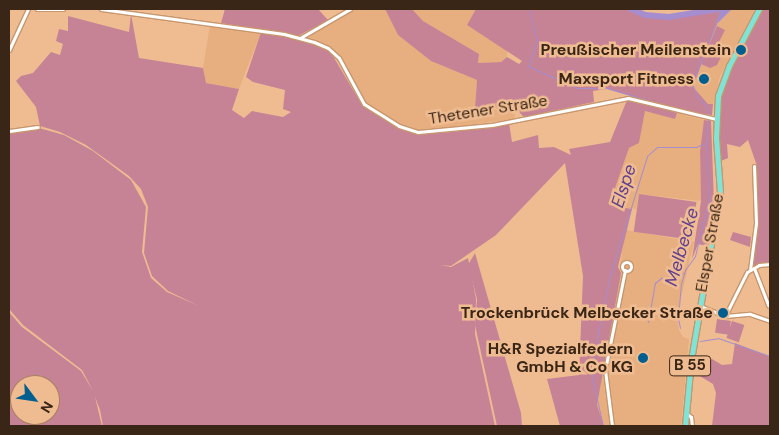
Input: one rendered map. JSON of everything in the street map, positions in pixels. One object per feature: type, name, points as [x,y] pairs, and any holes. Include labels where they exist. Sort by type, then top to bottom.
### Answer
[{"type":"main road","name":"Elsper Straße","points":[[685,426],[700,306],[720,192],[714,119],[722,82],[759,9]]},
{"type":"street","points":[[9,50],[28,9]]},
{"type":"street","points":[[37,9],[63,9]]},
{"type":"street","name":"Thetener Straße","points":[[101,9],[300,38],[334,53],[360,99],[368,108],[399,126],[418,132],[492,125],[628,98],[704,119],[714,119]]},
{"type":"street","points":[[300,38],[350,9]]},
{"type":"street","points":[[9,131],[38,127]]},
{"type":"street","points":[[724,316],[752,269],[756,223],[754,166]]},
{"type":"street","points":[[752,269],[770,264]]},
{"type":"street","points":[[752,269],[768,305]]},
{"type":"street","points":[[612,426],[605,370],[625,270]]},
{"type":"street","points":[[700,306],[724,316],[750,314],[770,321]]},
{"type":"street","points":[[686,414],[691,417],[692,426]]},
{"type":"shaded area","points":[[225,9],[318,9],[328,20],[298,36],[221,23]]},
{"type":"shaded area","points":[[353,9],[385,9],[398,35],[431,61],[477,80],[475,108],[516,109],[514,119],[423,131],[399,125],[366,104],[336,52],[305,37]]},
{"type":"shaded area","points":[[385,9],[412,9],[423,21],[479,54],[478,63],[501,62],[507,57],[519,64],[522,61],[467,25],[476,9],[632,9],[642,15],[660,16],[721,11],[693,87],[708,104],[713,104],[712,115],[681,111],[607,89],[593,91],[594,102],[524,117],[516,109],[475,108],[477,80],[431,61],[398,35]]},
{"type":"shaded area","points":[[412,9],[476,9],[468,25],[507,50],[507,57],[501,62],[478,63],[479,54],[423,21]]},
{"type":"shaded area","points":[[707,9],[732,9],[716,25],[720,11],[699,13]]},
{"type":"shaded area","points":[[732,9],[755,9],[720,76],[713,104],[708,104],[693,88],[697,70],[716,25]]},
{"type":"shaded area","points":[[762,9],[770,9],[770,263],[752,266],[757,223],[757,166],[748,140],[740,147],[727,144],[728,158],[721,161],[719,124],[723,85]]},
{"type":"shaded area","points":[[131,14],[139,58],[203,68],[206,83],[239,89],[232,110],[244,118],[252,111],[283,117],[291,112],[283,109],[285,90],[253,82],[246,77],[261,32],[307,41],[330,51],[362,105],[412,133],[444,133],[509,123],[512,142],[538,135],[539,148],[554,147],[571,155],[569,149],[610,142],[627,100],[638,101],[677,113],[675,119],[645,111],[639,143],[629,148],[609,205],[632,209],[618,267],[621,273],[597,405],[604,426],[560,426],[547,379],[579,375],[583,276],[565,163],[496,235],[451,266],[440,265],[451,267],[468,258],[476,299],[475,334],[495,426],[103,426],[95,397],[102,426],[9,426],[9,312],[22,327],[81,371],[93,391],[82,370],[23,325],[9,309],[9,132],[39,128],[64,135],[93,151],[131,180],[146,207],[142,252],[151,278],[167,292],[199,306],[168,291],[152,276],[144,253],[148,207],[141,189],[129,176],[86,145],[60,132],[40,126],[36,107],[16,81],[21,76],[33,73],[51,52],[60,55],[63,44],[56,41],[59,29],[68,31],[68,16],[129,32]]},
{"type":"shaded area","points":[[210,25],[261,32],[239,89],[206,83],[203,68]]},
{"type":"shaded area","points":[[717,26],[725,30],[717,46],[724,51],[717,65],[710,68],[701,64]]},
{"type":"shaded area","points":[[645,110],[675,119],[677,113],[704,120],[700,151],[701,201],[639,194],[636,209],[608,205],[629,148],[639,143]]},
{"type":"shaded area","points":[[704,120],[711,121],[714,202],[707,246],[698,244],[692,259],[701,201],[700,151]]},
{"type":"shaded area","points":[[639,194],[696,202],[691,240],[634,232]]},
{"type":"shaded area","points":[[626,230],[694,242],[677,315],[679,330],[683,337],[689,339],[681,426],[604,426],[597,405]]},
{"type":"shaded area","points":[[733,232],[751,237],[750,247],[730,240]]},
{"type":"shaded area","points":[[475,253],[521,413],[522,426],[497,426],[475,325],[477,299],[468,265]]},
{"type":"shaded area","points":[[717,319],[731,321],[729,335],[715,333]]},
{"type":"shaded area","points":[[732,321],[744,325],[739,342],[726,338]]},
{"type":"shaded area","points":[[735,343],[770,357],[770,426],[712,426],[716,393],[713,384],[698,375],[695,367],[701,361],[712,359],[722,365],[732,364]]},
{"type":"waterway","points":[[529,9],[537,40],[528,66],[577,88],[607,88],[674,108]]},
{"type":"waterway","points":[[631,9],[645,15],[669,17],[718,9]]},
{"type":"waterway","name":"Elspe","points":[[708,115],[707,107],[696,95],[692,83],[716,24]]},
{"type":"waterway","name":"Elspe","points":[[603,426],[593,382],[592,364],[610,275],[647,156],[657,147],[696,147],[706,143],[708,119]]},
{"type":"waterway","name":"Melbecke","points":[[680,328],[678,318],[681,284],[685,270],[695,256],[709,199],[706,144]]},
{"type":"waterway","points":[[648,322],[655,283],[661,278],[684,273]]},
{"type":"waterway","name":"Melbecke","points":[[700,341],[718,338],[770,356]]},
{"type":"place","name":"Preußischer Meilenstein","points":[[741,50]]},
{"type":"place","name":"Maxsport Fitness","points":[[704,79]]},
{"type":"place","name":"Trockenbrück Melbecker Straße","points":[[723,313]]},
{"type":"place","name":"H&R Spezialfedern GmbH & Co KG","points":[[643,358]]}]
